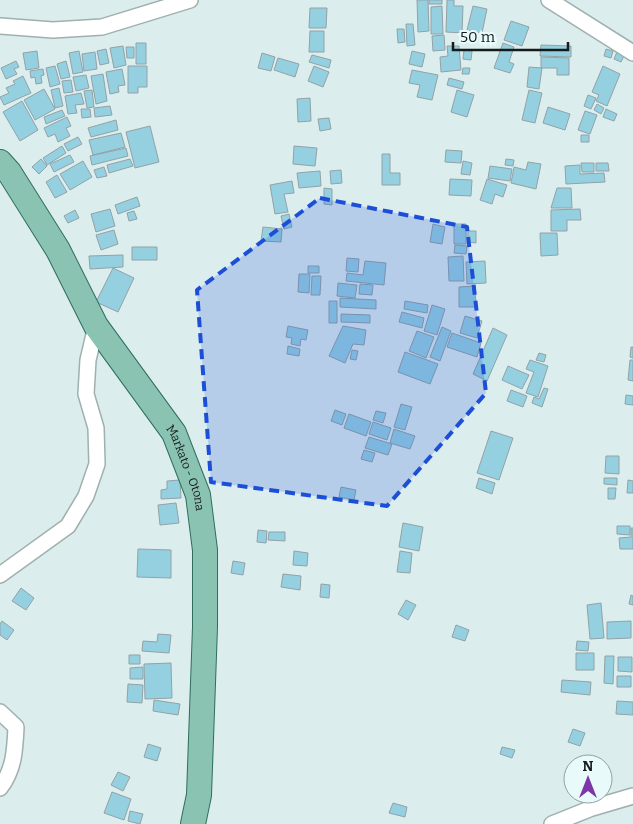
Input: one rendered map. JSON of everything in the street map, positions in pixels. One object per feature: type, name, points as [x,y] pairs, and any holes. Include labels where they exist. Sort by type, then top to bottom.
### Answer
[{"type":"main road","name":"Markato - Otona","points":[[0,162],[9,172],[58,250],[96,326],[174,432],[198,495],[205,550],[205,627],[199,795],[193,824]]},
{"type":"street","points":[[0,26],[53,30],[102,27],[190,0]]},
{"type":"street","points":[[549,0],[633,53]]},
{"type":"street","points":[[0,575],[68,526],[86,496],[98,464],[96,428],[86,394],[88,360],[96,326]]},
{"type":"street","points":[[0,712],[16,728],[15,752],[9,777],[0,788]]},
{"type":"street","points":[[552,824],[592,808],[633,796]]},
{"type":"highlighted area","points":[[320,198],[467,227],[486,393],[387,506],[211,482],[197,290]]},
{"type":"building","points":[[417,0],[428,0],[429,31],[418,32]]},
{"type":"building","points":[[429,0],[442,0],[442,4],[429,4]]},
{"type":"building","points":[[447,0],[454,0],[454,6],[463,6],[462,33],[446,32]]},
{"type":"building","points":[[442,6],[443,34],[431,34],[431,7]]},
{"type":"building","points":[[473,6],[487,9],[482,33],[467,30]]},
{"type":"building","points":[[310,8],[327,8],[326,28],[309,28]]},
{"type":"building","points":[[511,21],[529,27],[522,46],[504,40]]},
{"type":"building","points":[[406,24],[413,24],[415,45],[407,46]]},
{"type":"building","points":[[397,29],[404,29],[405,42],[398,43]]},
{"type":"building","points":[[310,31],[324,31],[324,52],[309,52]]},
{"type":"building","points":[[444,35],[445,50],[433,51],[432,36]]},
{"type":"building","points":[[136,43],[146,43],[146,64],[136,64]]},
{"type":"building","points":[[503,43],[514,47],[509,62],[514,64],[510,73],[494,68]]},
{"type":"building","points":[[541,45],[571,46],[571,57],[540,56]]},
{"type":"building","points":[[123,46],[126,65],[114,68],[110,48]]},
{"type":"building","points":[[447,46],[459,46],[461,70],[441,72],[440,57],[448,56]]},
{"type":"building","points":[[126,47],[134,47],[134,58],[127,58]]},
{"type":"building","points":[[106,49],[109,63],[100,65],[97,51]]},
{"type":"building","points":[[606,49],[613,51],[611,58],[604,56]]},
{"type":"building","points":[[464,50],[472,51],[471,60],[463,59]]},
{"type":"building","points":[[37,51],[39,68],[26,70],[23,53]]},
{"type":"building","points":[[79,51],[83,72],[73,74],[69,53]]},
{"type":"building","points":[[412,51],[425,54],[422,67],[409,64]]},
{"type":"building","points":[[95,52],[97,69],[84,71],[82,54]]},
{"type":"building","points":[[617,52],[624,56],[621,62],[614,59]]},
{"type":"building","points":[[262,53],[275,57],[271,71],[258,68]]},
{"type":"building","points":[[312,55],[331,60],[329,68],[309,62]]},
{"type":"building","points":[[541,57],[569,58],[569,75],[557,75],[557,68],[541,68]]},
{"type":"building","points":[[278,58],[299,64],[295,77],[274,70]]},
{"type":"building","points":[[16,61],[19,67],[14,69],[17,74],[6,79],[1,68]]},
{"type":"building","points":[[66,61],[70,77],[61,79],[57,64]]},
{"type":"building","points":[[55,66],[60,84],[50,87],[46,68]]},
{"type":"building","points":[[128,66],[147,66],[147,87],[138,87],[138,93],[128,93]]},
{"type":"building","points":[[314,66],[329,72],[323,87],[308,81]]},
{"type":"building","points":[[603,66],[620,74],[607,106],[596,101],[599,95],[592,92]]},
{"type":"building","points":[[529,67],[542,68],[539,89],[527,87]]},
{"type":"building","points":[[463,68],[470,68],[469,74],[462,74]]},
{"type":"building","points":[[43,69],[42,83],[36,84],[35,77],[31,78],[30,71]]},
{"type":"building","points":[[122,69],[125,85],[118,86],[119,92],[110,94],[106,72]]},
{"type":"building","points":[[412,70],[438,75],[432,100],[417,97],[420,85],[409,83]]},
{"type":"building","points":[[103,74],[107,101],[96,104],[91,76]]},
{"type":"building","points":[[86,75],[89,88],[76,91],[73,77]]},
{"type":"building","points":[[23,76],[31,93],[4,105],[0,97],[9,93],[6,88],[15,84],[13,81]]},
{"type":"building","points":[[449,78],[464,82],[462,89],[447,85]]},
{"type":"building","points":[[71,80],[73,92],[64,93],[62,81]]},
{"type":"building","points":[[59,88],[63,106],[55,108],[51,90]]},
{"type":"building","points":[[44,89],[55,109],[35,120],[24,100]]},
{"type":"building","points":[[92,90],[94,107],[87,108],[84,91]]},
{"type":"building","points":[[457,90],[474,95],[467,117],[451,112]]},
{"type":"building","points":[[529,90],[542,93],[535,123],[522,120]]},
{"type":"building","points":[[81,93],[84,104],[75,105],[77,113],[68,114],[65,96]]},
{"type":"building","points":[[588,95],[596,98],[591,109],[584,106]]},
{"type":"building","points":[[310,98],[311,121],[298,122],[297,99]]},
{"type":"building","points":[[22,101],[38,130],[20,141],[3,112]]},
{"type":"building","points":[[597,104],[604,108],[601,114],[594,110]]},
{"type":"building","points":[[110,106],[112,115],[95,117],[94,108]]},
{"type":"building","points":[[548,107],[570,114],[565,130],[543,123]]},
{"type":"building","points":[[81,109],[90,109],[91,117],[82,118]]},
{"type":"building","points":[[606,109],[617,114],[614,121],[603,117]]},
{"type":"building","points":[[62,110],[65,116],[46,124],[44,117]]},
{"type":"building","points":[[585,111],[597,115],[590,134],[578,130]]},
{"type":"building","points":[[67,117],[71,126],[66,128],[70,136],[58,142],[55,134],[48,137],[44,128]]},
{"type":"building","points":[[329,118],[331,129],[320,131],[318,119]]},
{"type":"building","points":[[116,120],[118,130],[91,137],[88,128]]},
{"type":"building","points":[[150,126],[159,162],[135,168],[126,132]]},
{"type":"building","points":[[121,133],[125,147],[93,155],[89,140]]},
{"type":"building","points":[[581,135],[589,135],[589,142],[581,142]]},
{"type":"building","points":[[78,137],[82,144],[68,151],[64,144]]},
{"type":"building","points":[[62,146],[66,153],[47,165],[43,158]]},
{"type":"building","points":[[294,146],[317,148],[315,166],[293,164]]},
{"type":"building","points":[[126,148],[128,156],[92,165],[90,156]]},
{"type":"building","points":[[446,150],[462,151],[461,163],[445,162]]},
{"type":"building","points":[[382,154],[390,154],[390,173],[400,173],[400,185],[382,185]]},
{"type":"building","points":[[70,155],[74,162],[54,172],[50,164]]},
{"type":"building","points":[[41,159],[47,166],[39,174],[32,167]]},
{"type":"building","points":[[130,159],[133,166],[109,173],[107,165]]},
{"type":"building","points":[[506,159],[514,160],[513,166],[505,165]]},
{"type":"building","points":[[83,161],[92,177],[70,190],[60,174]]},
{"type":"building","points":[[463,161],[472,163],[470,175],[461,174]]},
{"type":"building","points":[[528,162],[541,164],[536,189],[511,183],[514,167],[526,170]]},
{"type":"building","points":[[581,163],[594,163],[594,172],[582,172]]},
{"type":"building","points":[[596,163],[608,163],[609,171],[596,171]]},
{"type":"building","points":[[580,165],[580,174],[604,173],[605,182],[566,184],[565,166]]},
{"type":"building","points":[[490,166],[512,169],[510,181],[488,178]]},
{"type":"building","points":[[104,167],[107,176],[97,178],[94,170]]},
{"type":"building","points":[[341,170],[342,183],[331,184],[330,171]]},
{"type":"building","points":[[320,171],[321,186],[299,188],[297,173]]},
{"type":"building","points":[[57,175],[67,192],[55,198],[46,182]]},
{"type":"building","points":[[450,179],[472,180],[471,196],[449,195]]},
{"type":"building","points":[[487,179],[507,185],[503,197],[495,194],[492,204],[480,200]]},
{"type":"building","points":[[292,181],[294,193],[284,194],[288,212],[275,214],[270,185]]},
{"type":"building","points":[[324,188],[332,189],[332,205],[324,204]]},
{"type":"building","points":[[557,188],[571,188],[572,208],[551,208]]},
{"type":"building","points":[[137,197],[140,206],[118,214],[115,205]]},
{"type":"building","points":[[110,209],[115,226],[96,232],[91,214]]},
{"type":"building","points":[[580,209],[581,220],[567,220],[567,231],[551,231],[551,210]]},
{"type":"building","points":[[75,210],[79,218],[68,223],[64,216]]},
{"type":"building","points":[[134,211],[137,219],[129,221],[127,213]]},
{"type":"building","points":[[289,214],[292,227],[284,229],[281,216]]},
{"type":"building","points":[[433,224],[445,227],[442,244],[430,242]]},
{"type":"building","points":[[454,224],[466,224],[466,244],[454,244]]},
{"type":"building","points":[[263,227],[282,229],[281,242],[261,241]]},
{"type":"building","points":[[114,230],[118,244],[101,250],[96,235]]},
{"type":"building","points":[[468,231],[476,231],[476,243],[468,242]]},
{"type":"building","points":[[540,233],[557,233],[558,255],[541,256]]},
{"type":"building","points":[[455,245],[467,246],[466,254],[454,253]]},
{"type":"building","points":[[132,247],[157,247],[157,260],[132,260]]},
{"type":"building","points":[[123,255],[123,267],[90,269],[89,256]]},
{"type":"building","points":[[463,256],[464,281],[449,281],[448,257]]},
{"type":"building","points":[[347,258],[359,259],[358,272],[346,271]]},
{"type":"building","points":[[365,261],[386,263],[384,285],[346,281],[347,273],[363,275]]},
{"type":"building","points":[[485,261],[486,283],[467,284],[466,262]]},
{"type":"building","points":[[308,266],[319,266],[319,273],[308,273]]},
{"type":"building","points":[[113,268],[134,278],[118,312],[96,302]]},
{"type":"building","points":[[299,274],[310,274],[309,293],[298,292]]},
{"type":"building","points":[[312,276],[321,276],[320,295],[311,295]]},
{"type":"building","points":[[338,283],[357,285],[355,298],[337,296]]},
{"type":"building","points":[[360,284],[373,285],[372,295],[359,294]]},
{"type":"building","points":[[475,286],[476,307],[459,307],[459,287]]},
{"type":"building","points":[[340,298],[376,300],[376,309],[340,307]]},
{"type":"building","points":[[329,301],[337,301],[337,323],[329,323]]},
{"type":"building","points":[[405,301],[428,305],[427,313],[404,309]]},
{"type":"building","points":[[432,305],[445,309],[437,335],[424,331]]},
{"type":"building","points":[[402,312],[424,318],[422,328],[399,322]]},
{"type":"building","points":[[341,314],[370,315],[370,323],[341,322]]},
{"type":"building","points":[[465,316],[482,321],[477,338],[460,333]]},
{"type":"building","points":[[288,326],[308,330],[306,340],[301,339],[300,346],[291,344],[292,338],[286,337]]},
{"type":"building","points":[[343,326],[366,330],[364,345],[353,344],[345,363],[329,356]]},
{"type":"building","points":[[442,327],[451,331],[440,361],[430,357]]},
{"type":"building","points":[[493,328],[507,335],[487,381],[473,374]]},
{"type":"building","points":[[417,331],[434,337],[426,358],[409,351]]},
{"type":"building","points":[[452,333],[481,343],[477,357],[447,347]]},
{"type":"building","points":[[288,346],[300,349],[299,356],[287,354]]},
{"type":"building","points":[[631,347],[633,347],[633,358],[630,357]]},
{"type":"building","points":[[352,350],[358,351],[356,360],[350,359]]},
{"type":"building","points":[[405,352],[438,364],[430,384],[398,372]]},
{"type":"building","points":[[539,353],[546,355],[544,362],[536,360]]},
{"type":"building","points":[[530,360],[548,366],[538,397],[526,393],[534,372],[526,369]]},
{"type":"building","points":[[630,360],[633,360],[633,381],[628,380]]},
{"type":"building","points":[[508,366],[529,375],[522,389],[502,380]]},
{"type":"building","points":[[544,388],[548,389],[542,407],[532,403],[534,397],[539,399]]},
{"type":"building","points":[[511,390],[527,396],[523,407],[507,401]]},
{"type":"building","points":[[626,395],[633,396],[633,405],[625,404]]},
{"type":"building","points":[[401,404],[412,407],[405,430],[394,427]]},
{"type":"building","points":[[335,410],[346,414],[342,425],[331,421]]},
{"type":"building","points":[[376,411],[386,413],[383,423],[373,420]]},
{"type":"building","points":[[349,414],[371,422],[366,436],[344,428]]},
{"type":"building","points":[[373,422],[391,428],[387,440],[369,434]]},
{"type":"building","points":[[394,429],[415,436],[410,449],[390,443]]},
{"type":"building","points":[[491,431],[513,438],[499,480],[477,473]]},
{"type":"building","points":[[369,437],[392,444],[388,455],[365,448]]},
{"type":"building","points":[[364,450],[375,453],[372,462],[361,459]]},
{"type":"building","points":[[606,456],[619,456],[619,474],[605,473]]},
{"type":"building","points":[[479,478],[495,483],[492,494],[476,488]]},
{"type":"building","points":[[604,478],[617,478],[617,485],[604,484]]},
{"type":"building","points":[[180,480],[181,498],[161,499],[161,490],[167,489],[167,481]]},
{"type":"building","points":[[628,480],[633,481],[633,493],[627,493]]},
{"type":"building","points":[[341,487],[356,490],[354,500],[339,497]]},
{"type":"building","points":[[608,488],[616,488],[615,499],[608,499]]},
{"type":"building","points":[[176,503],[179,523],[160,525],[158,505]]},
{"type":"building","points":[[403,523],[423,527],[419,551],[399,547]]},
{"type":"building","points":[[617,526],[630,526],[630,535],[617,534]]},
{"type":"building","points":[[631,528],[633,528],[633,549],[620,549],[619,538],[631,537]]},
{"type":"building","points":[[258,530],[267,531],[266,543],[257,542]]},
{"type":"building","points":[[269,532],[285,532],[285,541],[268,540]]},
{"type":"building","points":[[138,549],[171,550],[171,578],[137,577]]},
{"type":"building","points":[[294,551],[308,553],[307,566],[293,565]]},
{"type":"building","points":[[400,551],[412,553],[410,573],[397,572]]},
{"type":"building","points":[[233,561],[245,563],[243,575],[231,573]]},
{"type":"building","points":[[283,574],[301,576],[300,590],[281,587]]},
{"type":"building","points":[[321,584],[330,585],[329,598],[320,597]]},
{"type":"building","points":[[21,588],[34,598],[26,610],[12,601]]},
{"type":"building","points":[[631,595],[633,596],[633,605],[629,604]]},
{"type":"building","points":[[406,600],[416,605],[408,620],[398,614]]},
{"type":"building","points":[[601,603],[604,638],[590,639],[587,605]]},
{"type":"building","points":[[2,621],[14,630],[7,640],[0,635],[0,624]]},
{"type":"building","points":[[631,621],[631,638],[607,639],[607,622]]},
{"type":"building","points":[[456,625],[469,630],[465,641],[452,637]]},
{"type":"building","points":[[158,634],[171,635],[169,653],[142,651],[143,641],[157,642]]},
{"type":"building","points":[[577,641],[589,642],[588,651],[576,650]]},
{"type":"building","points":[[576,653],[594,653],[594,670],[576,670]]},
{"type":"building","points":[[129,655],[140,655],[140,664],[129,664]]},
{"type":"building","points":[[605,656],[614,656],[613,684],[604,683]]},
{"type":"building","points":[[618,657],[632,657],[632,672],[618,671]]},
{"type":"building","points":[[171,663],[172,698],[145,699],[144,664]]},
{"type":"building","points":[[143,667],[143,679],[130,679],[130,668]]},
{"type":"building","points":[[617,676],[631,676],[631,687],[617,687]]},
{"type":"building","points":[[562,680],[591,682],[590,695],[561,692]]},
{"type":"building","points":[[128,684],[143,685],[142,703],[127,702]]},
{"type":"building","points":[[154,700],[180,704],[178,715],[153,711]]},
{"type":"building","points":[[617,701],[633,702],[633,715],[616,714]]},
{"type":"building","points":[[573,729],[585,733],[580,746],[568,742]]},
{"type":"building","points":[[148,744],[161,748],[157,761],[144,757]]},
{"type":"building","points":[[502,747],[515,750],[512,758],[500,754]]},
{"type":"building","points":[[118,772],[130,777],[123,791],[111,785]]},
{"type":"building","points":[[112,792],[131,799],[124,820],[104,813]]},
{"type":"building","points":[[393,803],[407,807],[405,817],[389,813]]},
{"type":"building","points":[[130,811],[143,814],[140,824],[128,821]]}]
